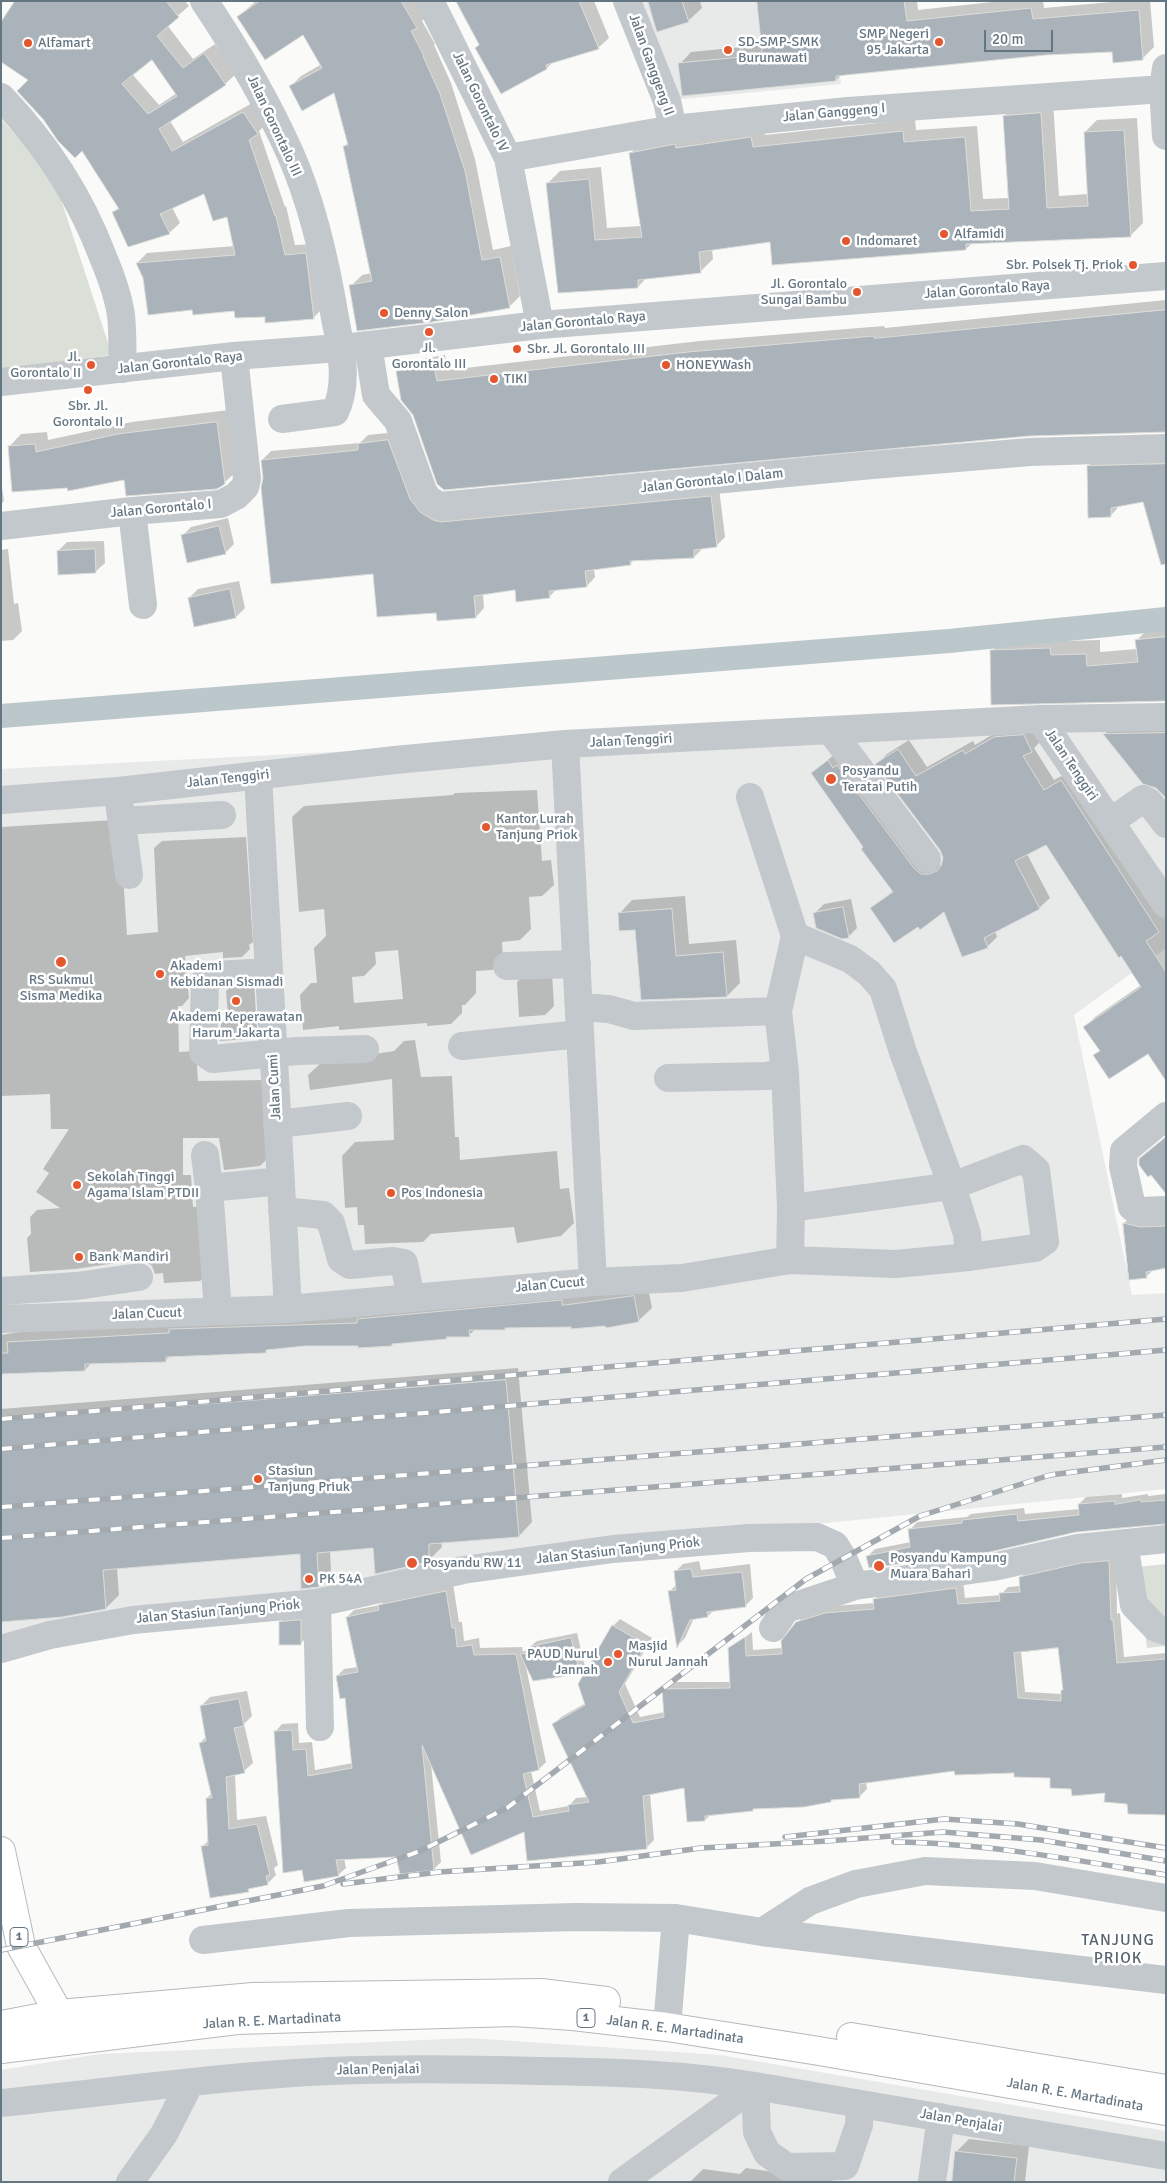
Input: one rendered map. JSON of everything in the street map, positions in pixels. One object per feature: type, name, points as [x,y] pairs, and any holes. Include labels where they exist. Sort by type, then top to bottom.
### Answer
[{"type":"highway","name":"1","points":[[1,1851],[21,1946],[59,2014],[1,2025]]},
{"type":"highway","name":"Jalan R. E. Martadinata","points":[[59,2014],[253,1997],[541,1993],[819,2051],[1166,2111]]},
{"type":"highway","name":"Jalan R. E. Martadinata","points":[[1,2049],[247,2020],[513,2012],[573,2016],[668,2018],[1166,2089]]},
{"type":"street","name":"Jalan Gorontalo III","points":[[204,1],[239,55],[291,154],[318,239],[331,293],[341,348],[342,398],[336,412],[282,419]]},
{"type":"street","name":"Jalan Gorontalo IV","points":[[430,1],[508,158],[540,325]]},
{"type":"street","name":"Jalan Ganggeng II","points":[[627,1],[667,101],[673,129]]},
{"type":"street","name":"Jalan Ganggeng I","points":[[508,158],[673,129],[1164,78]]},
{"type":"street","points":[[1164,78],[1166,136]]},
{"type":"street","points":[[1,97],[22,118],[48,151],[64,176],[97,239],[113,282],[121,315],[123,368]]},
{"type":"street","name":"Jalan Gorontalo Raya","points":[[1,382],[234,356],[341,348],[540,325],[1166,276]]},
{"type":"street","name":"Jalan Gorontalo I Dalam","points":[[368,345],[376,395],[398,421],[423,491],[428,499],[440,506],[872,464],[1020,453],[1166,448]]},
{"type":"street","name":"Jalan Gorontalo I","points":[[1,526],[132,511],[221,504],[236,496],[245,487],[245,459],[234,356]]},
{"type":"street","points":[[132,511],[143,605]]},
{"type":"street","points":[[1040,720],[1166,717]]},
{"type":"street","name":"Jalan Tenggiri","points":[[1,800],[118,791],[395,760],[566,744],[1040,720],[1166,904]]},
{"type":"street","points":[[831,731],[927,859]]},
{"type":"street","name":"Jalan Cucut","points":[[1,1319],[288,1309],[593,1282],[566,744]]},
{"type":"street","name":"Jalan Cumi","points":[[258,776],[288,1309]]},
{"type":"street","points":[[118,791],[128,875]]},
{"type":"street","points":[[750,797],[795,936],[778,1011],[785,1072],[791,1208],[790,1260]]},
{"type":"street","points":[[1110,822],[1143,799],[1149,802],[1166,824]]},
{"type":"street","points":[[122,821],[222,815]]},
{"type":"street","points":[[795,936],[850,959],[869,973],[882,989],[952,1186],[967,1234],[969,1257]]},
{"type":"street","points":[[507,966],[576,964]]},
{"type":"street","points":[[269,972],[215,975],[205,981],[203,1052],[213,1059],[273,1053],[365,1049]]},
{"type":"street","points":[[462,1046],[580,1020],[609,1009],[634,1016],[778,1011]]},
{"type":"street","points":[[668,1078],[767,1076],[785,1072]]},
{"type":"street","points":[[278,1124],[348,1116]]},
{"type":"street","points":[[1166,1116],[1128,1147],[1123,1156],[1132,1207],[1139,1212],[1166,1210]]},
{"type":"street","points":[[205,1155],[218,1311]]},
{"type":"street","points":[[593,1282],[682,1278],[790,1260],[896,1264],[1035,1248],[1045,1241],[1036,1170],[1023,1159],[952,1186],[791,1208]]},
{"type":"street","points":[[209,1188],[281,1181]]},
{"type":"street","points":[[282,1210],[323,1215],[331,1222],[341,1259],[350,1265],[393,1261],[404,1263],[410,1298]]},
{"type":"street","points":[[1,1291],[77,1286],[139,1277]]},
{"type":"street","points":[[77,1286],[81,1316]]},
{"type":"street","points":[[1,1296],[1,1319]]},
{"type":"street","name":"Jalan Stasiun Tanjung Priok","points":[[1,1649],[50,1634],[132,1620],[317,1603],[463,1570],[613,1549],[749,1538],[817,1537],[835,1545],[855,1586]]},
{"type":"street","points":[[773,1628],[786,1608],[855,1586],[993,1567],[1078,1548],[1166,1539]]},
{"type":"street","points":[[1124,1543],[1134,1605],[1156,1628],[1166,1631]]},
{"type":"street","points":[[317,1603],[320,1726]]},
{"type":"street","points":[[762,1932],[819,1897],[856,1884],[925,1871],[1035,1876],[1166,1898]]},
{"type":"street","points":[[203,1940],[349,1923],[576,1917],[676,1918],[762,1932],[1166,1980]]},
{"type":"street","points":[[668,2018],[676,1918]]},
{"type":"street","name":"Jalan Penjalai","points":[[1,2103],[190,2083],[329,2071],[407,2069],[626,2073],[726,2081],[1166,2156]]},
{"type":"street","points":[[130,2182],[164,2134],[190,2083]]},
{"type":"street","points":[[755,2086],[757,2132],[767,2153],[787,2167],[845,2166],[859,2125],[860,2104]]},
{"type":"street","points":[[622,2182],[755,2086]]},
{"type":"street","points":[[932,2182],[941,2117]]},
{"type":"shaded area","name":"SD-SMP-SMK Burunawati","points":[[632,1],[800,1],[837,49],[841,84],[672,100]]},
{"type":"shaded area","points":[[1,119],[53,175],[112,355],[1,369]]},
{"type":"shaded area","points":[[1166,709],[1166,948],[1074,1015],[1132,1295],[1166,1293],[1166,1489],[496,1556],[325,1596],[122,1611],[20,1629],[1,1637],[1,769]]},
{"type":"shaded area","points":[[1166,1564],[1166,1646],[1147,1648],[1137,1567]]},
{"type":"shaded area","points":[[469,2038],[720,2055],[1166,2131],[1166,2182],[1,2182],[1,2070],[99,2054]]},
{"type":"building","points":[[15,1],[166,1],[179,17],[157,36],[183,68],[204,53],[226,85],[159,129],[172,151],[243,112],[258,134],[249,140],[276,216],[285,255],[306,253],[314,319],[265,323],[265,317],[235,318],[234,311],[193,315],[192,310],[148,315],[143,278],[136,263],[235,255],[227,217],[213,221],[204,194],[160,214],[170,234],[128,247],[112,212],[119,209],[82,151],[75,158],[58,141],[43,119],[17,91],[28,80],[1,62],[1,22]],"holes":[[[152,60],[177,96],[148,114],[122,84]]]},
{"type":"building","points":[[260,1],[401,1],[417,28],[411,31],[440,94],[465,171],[482,260],[500,257],[510,308],[432,322],[357,331],[349,285],[372,281],[343,146],[348,145],[334,93],[302,111],[289,86],[322,68],[303,35],[265,60],[237,17]]},
{"type":"building","points":[[456,1],[579,1],[599,49],[546,65],[547,69],[501,94],[475,48],[479,45]]},
{"type":"building","points":[[648,1],[682,1],[689,22],[657,32]]},
{"type":"building","points":[[757,1],[904,1],[907,21],[1031,8],[1033,19],[1139,10],[1143,60],[1113,63],[1112,52],[1046,55],[836,76],[836,81],[682,96],[678,63],[762,55]]},
{"type":"building","points":[[1041,113],[1047,208],[1088,206],[1084,132],[1124,130],[1131,237],[966,244],[966,250],[772,265],[770,242],[699,252],[701,273],[638,280],[638,288],[558,293],[546,183],[589,179],[595,240],[642,237],[629,153],[675,144],[676,148],[751,137],[753,147],[903,131],[904,142],[965,137],[971,211],[1009,209],[1003,116]]},
{"type":"building","points":[[1166,310],[1166,432],[1029,436],[444,490],[437,484],[413,415],[401,400],[396,371],[434,366],[437,381],[688,352],[874,336],[874,338]]},
{"type":"building","points":[[217,422],[225,484],[217,489],[126,496],[124,480],[68,491],[67,488],[12,492],[8,446],[35,444],[36,452],[118,434]]},
{"type":"building","points":[[388,440],[410,499],[420,512],[433,520],[441,522],[711,496],[717,547],[694,550],[694,558],[630,561],[631,565],[585,571],[587,587],[549,591],[550,598],[516,602],[515,590],[474,596],[476,618],[437,621],[436,613],[377,617],[373,574],[271,584],[261,488],[263,478],[261,460],[358,450],[358,444]]},
{"type":"building","points":[[1166,464],[1166,564],[1161,565],[1143,502],[1111,508],[1111,517],[1088,518],[1087,466]]},
{"type":"building","points":[[219,526],[226,554],[187,563],[181,535]]},
{"type":"building","points":[[95,549],[96,573],[58,575],[57,551]]},
{"type":"building","points":[[230,589],[236,618],[194,627],[188,598]]},
{"type":"building","points":[[1166,637],[1166,701],[991,705],[990,650],[1050,648],[1051,655],[1086,654],[1087,666],[1138,662],[1135,640]]},
{"type":"building","points":[[1166,733],[1166,798],[1156,788],[1143,784],[1103,734]]},
{"type":"building","points":[[1024,735],[1032,752],[1023,756],[1044,790],[1061,780],[1159,932],[1146,941],[1166,972],[1166,1081],[1148,1054],[1109,1079],[1093,1055],[1100,1051],[1083,1027],[1141,987],[1121,956],[1119,958],[1046,845],[1015,861],[1040,909],[984,938],[988,948],[962,957],[944,912],[920,930],[918,927],[894,943],[870,908],[893,892],[861,849],[863,847],[811,773],[828,760],[833,768],[837,765],[914,868],[921,874],[929,874],[937,871],[941,866],[943,858],[940,850],[875,764],[898,749],[916,776],[963,750],[965,754],[994,737]]},
{"type":"building","points":[[843,907],[849,938],[842,939],[816,928],[813,913]]},
{"type":"building","points":[[672,909],[676,956],[723,952],[727,997],[641,1000],[635,930],[619,931],[618,913]]},
{"type":"building","points":[[1166,1137],[1166,1194],[1151,1175],[1148,1177],[1139,1165],[1139,1159]]},
{"type":"building","points":[[1123,1223],[1140,1227],[1166,1226],[1166,1268],[1146,1272],[1147,1278],[1129,1280]]},
{"type":"building","points":[[634,1296],[639,1322],[606,1328],[605,1326],[571,1329],[571,1327],[469,1330],[470,1337],[446,1337],[447,1339],[392,1344],[392,1346],[358,1348],[358,1346],[305,1346],[266,1350],[266,1353],[166,1357],[166,1362],[85,1364],[85,1371],[1,1374],[1,1353],[8,1353],[7,1342],[169,1333],[169,1329],[357,1323],[357,1319],[562,1300],[562,1305]]},
{"type":"building","name":"Stasiun Tanjung Priuk","points":[[506,1380],[519,1537],[429,1544],[429,1562],[375,1574],[373,1548],[317,1553],[319,1587],[301,1589],[300,1554],[103,1570],[106,1609],[62,1617],[1,1622],[1,1421]]},
{"type":"building","points":[[1141,1500],[1141,1502],[1166,1500],[1166,1524],[1076,1532],[990,1552],[869,1568],[866,1556],[910,1547],[908,1529],[962,1523],[962,1520],[1017,1514],[1018,1521],[1079,1515],[1078,1504],[1115,1501],[1115,1504]]},
{"type":"building","points":[[1109,1561],[1111,1620],[1113,1620],[1117,1663],[1166,1659],[1166,1815],[1128,1814],[1127,1804],[1104,1802],[1105,1793],[1072,1796],[1071,1789],[1050,1788],[1050,1778],[1014,1777],[1014,1773],[955,1775],[954,1771],[859,1784],[860,1798],[831,1800],[831,1802],[804,1807],[753,1809],[753,1811],[705,1816],[705,1821],[687,1822],[684,1788],[643,1796],[647,1849],[527,1861],[524,1832],[471,1855],[422,1745],[434,1870],[400,1874],[396,1857],[336,1860],[339,1876],[304,1882],[302,1870],[283,1873],[274,1731],[292,1730],[293,1750],[306,1749],[308,1776],[352,1768],[345,1698],[340,1699],[336,1676],[358,1672],[346,1617],[379,1610],[378,1605],[446,1591],[452,1628],[455,1628],[457,1647],[472,1645],[474,1655],[516,1654],[539,1770],[523,1774],[533,1817],[569,1811],[568,1805],[589,1802],[552,1724],[585,1705],[578,1684],[612,1625],[646,1645],[619,1692],[633,1723],[664,1717],[662,1689],[730,1688],[728,1648],[745,1637],[746,1656],[782,1654],[781,1641],[796,1622],[825,1613],[874,1609],[873,1599],[956,1588],[958,1604],[1000,1601],[999,1593],[1020,1592],[1019,1577],[1081,1563]],"holes":[[[1058,1648],[1063,1690],[1061,1690],[1061,1701],[1018,1698],[1014,1653]]]},
{"type":"building","points":[[691,1569],[693,1577],[742,1572],[746,1607],[707,1612],[708,1617],[690,1620],[677,1648],[668,1591],[676,1590],[674,1571]]},
{"type":"building","points":[[301,1620],[301,1645],[279,1645],[279,1622]]},
{"type":"building","points":[[571,1638],[580,1674],[533,1681],[520,1654],[531,1653],[530,1647]]},
{"type":"building","points":[[239,1699],[244,1726],[234,1728],[245,1773],[226,1777],[229,1829],[257,1824],[270,1875],[266,1876],[268,1885],[248,1889],[249,1892],[210,1898],[201,1846],[208,1845],[206,1798],[212,1798],[199,1743],[206,1741],[200,1706]]},
{"type":"building","points":[[955,2151],[1017,2158],[1014,2182],[952,2182]]},
{"type":"waterway","points":[[1,716],[949,641],[1166,619]]},
{"type":"railway","points":[[1,1419],[1166,1319]]},
{"type":"railway","points":[[1,1449],[1166,1350]]},
{"type":"railway","points":[[1,1507],[1166,1415]]},
{"type":"railway","points":[[1,1538],[1166,1447]]},
{"type":"railway","points":[[1,1950],[323,1886],[420,1851],[507,1808],[806,1579],[920,1516],[1050,1475],[1166,1460]]},
{"type":"railway","points":[[785,1837],[944,1819],[1018,1824],[1166,1848]]},
{"type":"railway","points":[[343,1884],[439,1872],[598,1862],[701,1848],[943,1832],[1041,1840],[1166,1861]]},
{"type":"railway","points":[[894,1842],[962,1845],[996,1849],[1166,1875]]},
{"type":"place","name":"SMP Negeri 95 Jakarta","points":[[939,42]]},
{"type":"place","name":"Alfamart","points":[[28,43]]},
{"type":"place","name":"SD-SMP-SMK Burunawati","points":[[728,50]]},
{"type":"place","name":"Alfamidi","points":[[944,234]]},
{"type":"place","name":"Indomaret","points":[[846,241]]},
{"type":"place","name":"Sbr. Polsek Tj. Priok","points":[[1133,265]]},
{"type":"place","name":"Jl. Gorontalo Sungai Bambu","points":[[857,292]]},
{"type":"place","name":"Denny Salon","points":[[384,313]]},
{"type":"place","name":"Jl. Gorontalo III","points":[[429,332]]},
{"type":"place","name":"Sbr. Jl. Gorontalo III","points":[[517,349]]},
{"type":"place","name":"Jl. Gorontalo II","points":[[91,365]]},
{"type":"place","name":"HONEYWash","points":[[666,365]]},
{"type":"place","name":"TIKI","points":[[494,379]]},
{"type":"place","name":"Sbr. Jl. Gorontalo II","points":[[88,390]]},
{"type":"place","name":"Posyandu Teratai Putih","points":[[831,779]]},
{"type":"place","name":"Kantor Lurah Tanjung Priok","points":[[486,827]]},
{"type":"place","name":"RS Sukmul Sisma Medika","points":[[61,962]]},
{"type":"place","name":"Akademi Kebidanan Sismadi","points":[[160,974]]},
{"type":"place","name":"Akademi Keperawatan Harum Jakarta","points":[[236,1001]]},
{"type":"place","name":"Sekolah Tinggi Agama Islam PTDII","points":[[77,1185]]},
{"type":"place","name":"Pos Indonesia","points":[[391,1193]]},
{"type":"place","name":"Bank Mandiri","points":[[79,1257]]},
{"type":"place","name":"Stasiun Tanjung Priuk","points":[[258,1479]]},
{"type":"place","name":"Posyandu RW 11","points":[[412,1563]]},
{"type":"place","name":"Posyandu Kampung Muara Bahari","points":[[879,1566]]},
{"type":"place","name":"PK 54A","points":[[309,1579]]},
{"type":"place","name":"Masjid Nurul Jannah","points":[[618,1654]]},
{"type":"place","name":"PAUD Nurul Jannah","points":[[608,1662]]},
{"type":"district","name":"TANJUNG PRIOK","points":[[1118,1950]]}]
